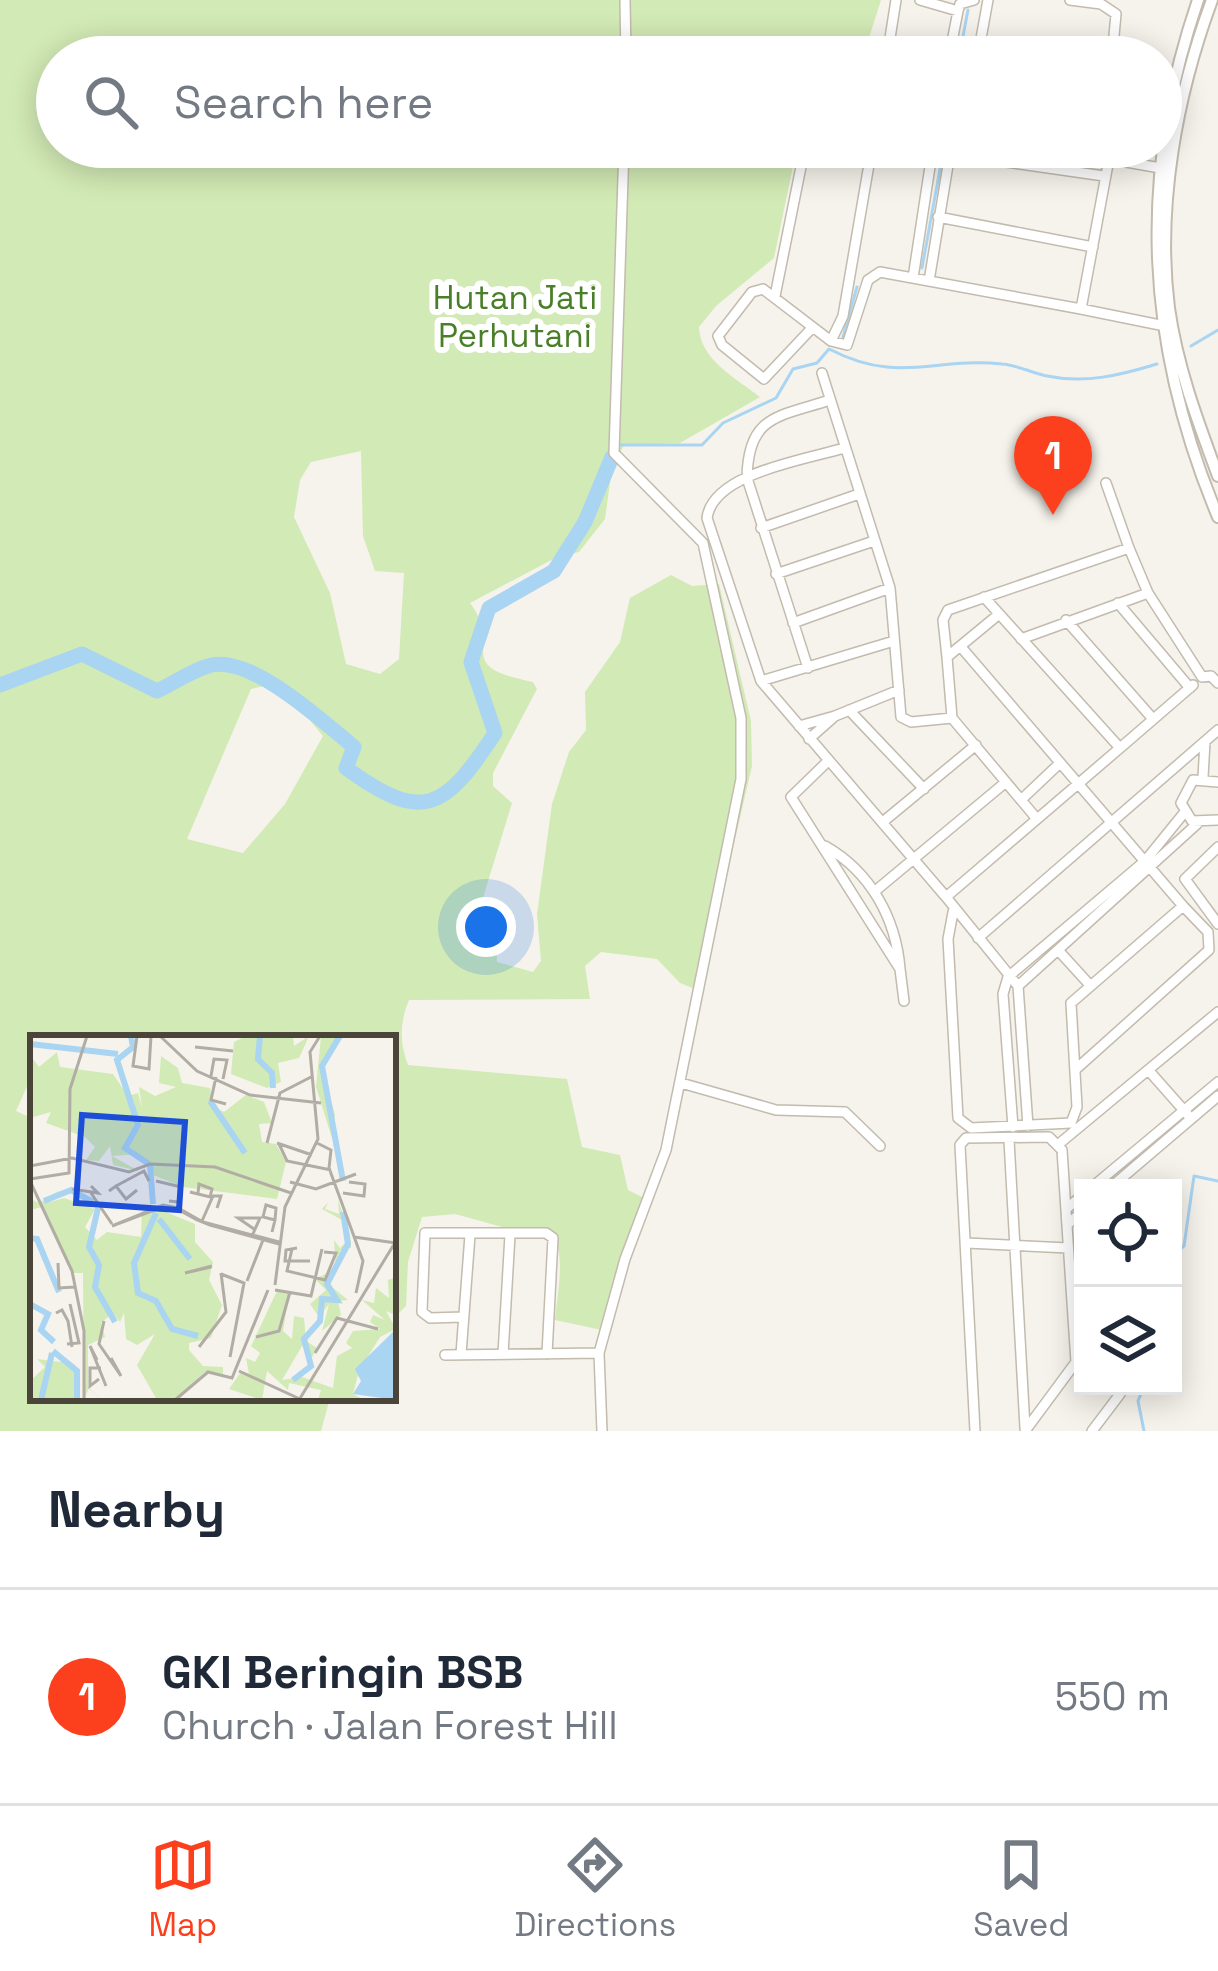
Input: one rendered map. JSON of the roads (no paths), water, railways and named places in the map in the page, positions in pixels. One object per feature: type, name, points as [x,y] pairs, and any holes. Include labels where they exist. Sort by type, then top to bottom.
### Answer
[{"type":"street","points":[[625,0],[626,36]]},
{"type":"street","points":[[890,36],[896,0]]},
{"type":"street","points":[[920,0],[958,5],[974,0]]},
{"type":"street","points":[[978,36],[988,0]]},
{"type":"street","points":[[1070,0],[1101,4],[1116,14],[1114,36]]},
{"type":"street","points":[[1182,58],[1198,0]]},
{"type":"street","points":[[1182,99],[1212,0]]},
{"type":"street","points":[[953,36],[958,5]]},
{"type":"street","points":[[602,1431],[599,1353],[625,1259],[666,1150],[682,1083],[742,779],[743,730],[700,537],[614,453],[623,168]]},
{"type":"street","points":[[775,296],[801,168]]},
{"type":"street","points":[[832,341],[843,316],[868,168]]},
{"type":"street","points":[[913,278],[930,168]]},
{"type":"street","points":[[929,280],[947,168]]},
{"type":"street","points":[[1056,168],[1103,176]]},
{"type":"street","points":[[1081,309],[1106,168]]},
{"type":"street","points":[[1160,168],[1166,169]]},
{"type":"street","points":[[1166,169],[1160,325],[1176,404],[1218,517]]},
{"type":"street","points":[[1166,169],[1169,308],[1188,392],[1218,476]]},
{"type":"street","points":[[938,217],[1093,247]]},
{"type":"street","points":[[812,328],[764,379],[722,346],[719,331],[752,292],[763,289],[843,346],[850,341],[873,273],[1160,325]]},
{"type":"street","points":[[822,373],[890,588],[904,720],[952,718]]},
{"type":"street","points":[[808,668],[761,528],[747,478],[747,454],[759,427],[830,400]]},
{"type":"street","points":[[844,448],[724,486],[707,518],[761,681],[827,762],[916,858],[1018,986],[1028,1126]]},
{"type":"street","points":[[1106,482],[1148,593],[1202,677]]},
{"type":"street","points":[[761,528],[859,494]]},
{"type":"street","points":[[776,574],[874,541]]},
{"type":"street","points":[[1037,819],[952,718],[944,614],[1129,548]]},
{"type":"street","points":[[793,623],[890,588]]},
{"type":"street","points":[[1021,639],[1148,593]]},
{"type":"street","points":[[983,597],[1120,748]]},
{"type":"street","points":[[1118,603],[1190,688]]},
{"type":"street","points":[[947,656],[998,615]]},
{"type":"street","points":[[1066,620],[1154,719]]},
{"type":"street","points":[[761,681],[894,641]]},
{"type":"street","points":[[961,647],[1208,932],[1209,950],[1076,1070]]},
{"type":"street","points":[[946,897],[1202,677],[1211,676],[1218,683]]},
{"type":"street","points":[[799,727],[898,690]]},
{"type":"street","points":[[849,710],[924,789]]},
{"type":"street","points":[[809,739],[835,716]]},
{"type":"street","points":[[978,938],[1218,730]]},
{"type":"street","points":[[1203,777],[1204,742]]},
{"type":"street","points":[[884,821],[976,745]]},
{"type":"street","points":[[827,762],[791,797],[900,969]]},
{"type":"street","points":[[1022,799],[1060,763]]},
{"type":"street","points":[[1148,865],[1184,813],[1185,787],[1203,777],[1218,782]]},
{"type":"street","points":[[874,892],[1006,782]]},
{"type":"street","points":[[1184,813],[1197,824]]},
{"type":"street","points":[[1012,1127],[1003,994],[1008,977],[1088,918],[1197,824],[1218,820]]},
{"type":"street","points":[[825,846],[874,892],[895,924],[904,1001]]},
{"type":"street","points":[[1218,848],[1185,879],[1218,924]]},
{"type":"street","points":[[954,908],[948,939],[958,1118],[971,1128],[1071,1123],[1077,1107],[1068,1010],[1088,983],[1184,907]]},
{"type":"street","points":[[1018,986],[1088,918]]},
{"type":"street","points":[[1058,950],[1088,983]]},
{"type":"street","points":[[1060,1143],[1218,1012]]},
{"type":"street","points":[[1150,1072],[1187,1115]]},
{"type":"street","points":[[1119,1179],[1218,1082]]},
{"type":"street","points":[[682,1083],[776,1110],[845,1112],[880,1146]]},
{"type":"street","points":[[1103,1179],[1218,1096]]},
{"type":"street","points":[[975,1431],[962,1140],[1049,1137],[1060,1143]]},
{"type":"street","points":[[1009,1140],[1025,1430]]},
{"type":"street","points":[[1060,1143],[1074,1311]]},
{"type":"street","points":[[1066,1209],[1074,1202]]},
{"type":"street","points":[[1068,1224],[1074,1219]]},
{"type":"street","points":[[463,1317],[422,1312],[424,1239],[429,1232],[510,1235],[533,1231],[553,1238],[547,1354]]},
{"type":"street","points":[[461,1354],[470,1235]]},
{"type":"street","points":[[502,1354],[510,1235]]},
{"type":"street","points":[[967,1243],[1068,1248]]},
{"type":"street","points":[[445,1355],[599,1353]]},
{"type":"street","points":[[1025,1430],[1074,1370]]},
{"type":"street","points":[[1092,1431],[1120,1395]]},
{"type":"waterway","points":[[963,36],[968,10]]},
{"type":"waterway","points":[[922,268],[940,168]]},
{"type":"waterway","points":[[843,337],[857,287]]},
{"type":"waterway","points":[[1191,346],[1218,330]]},
{"type":"waterway","points":[[619,445],[702,445],[723,423],[776,398],[793,369],[817,363],[829,349],[876,366],[1002,364],[1075,379],[1157,364]]},
{"type":"waterway","points":[[0,685],[82,654],[157,691],[208,666],[244,669],[285,692],[354,747],[346,768],[395,797],[431,800],[462,779],[495,733],[471,662],[489,608],[554,571],[585,522],[612,457]]},
{"type":"waterway","points":[[1182,1248],[1194,1176],[1218,1181]]},
{"type":"waterway","points":[[1140,1395],[1144,1431]]},
{"type":"place","name":"GKI Beringin BSB","points":[[1053,515]]},
{"type":"park label","name":"Hutan Jati Perhutani","points":[[515,317]]}]
